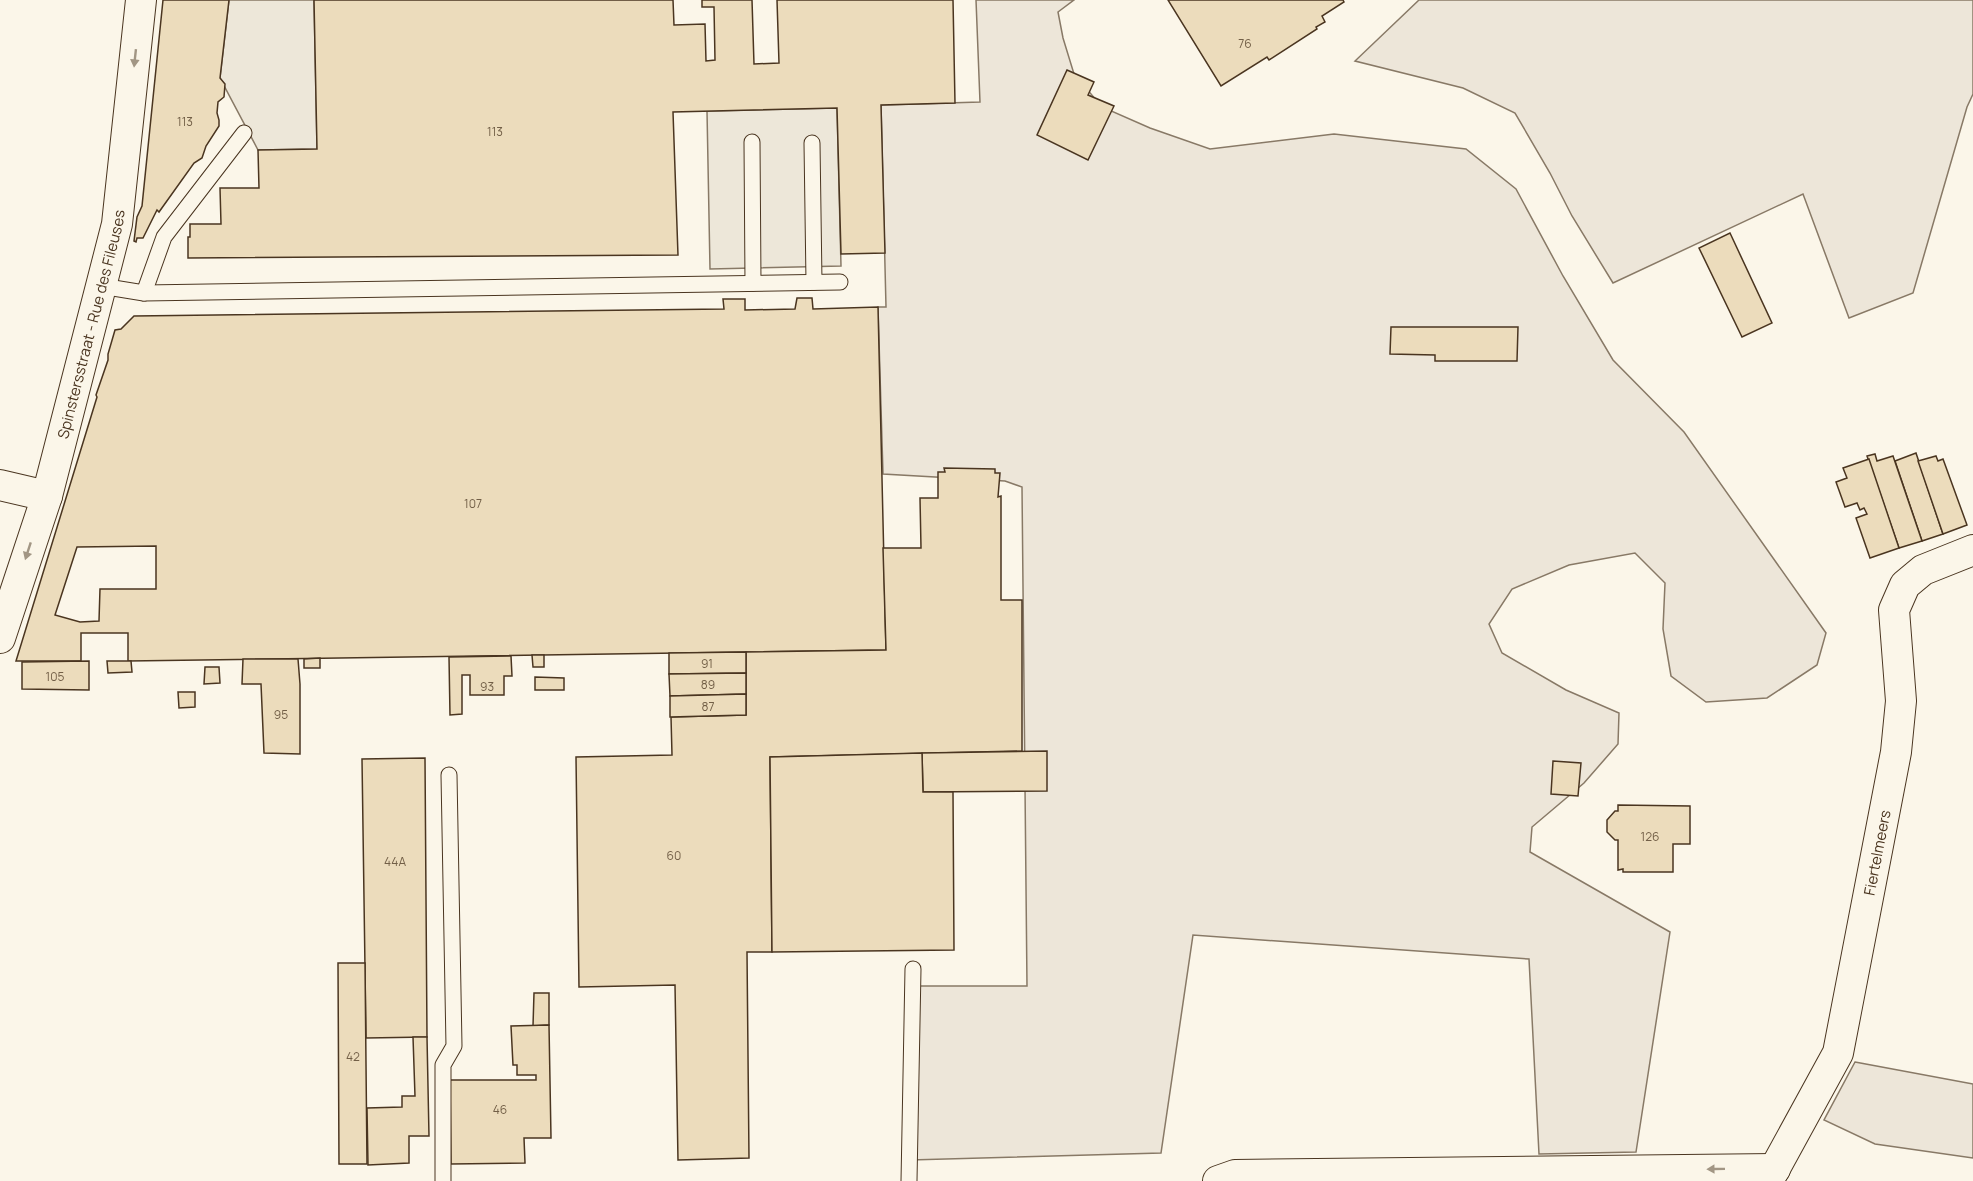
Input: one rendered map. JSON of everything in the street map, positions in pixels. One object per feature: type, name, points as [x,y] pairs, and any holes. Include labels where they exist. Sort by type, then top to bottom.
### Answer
[{"type":"street","name":"Spinstersstraat - Rue des Fileuses","points":[[0,639],[46,496],[117,224],[141,0]]},
{"type":"street","points":[[0,485],[46,496]]},
{"type":"street","name":"Fiertelmeers","points":[[1771,1175],[1838,1053],[1896,752],[1901,701],[1894,610],[1905,585],[1923,570],[1973,550]]},
{"type":"street","points":[[1218,1181],[1235,1175],[1771,1175]]},
{"type":"lane","points":[[144,293],[164,237],[244,133]]},
{"type":"lane","points":[[752,142],[753,283]]},
{"type":"lane","points":[[812,143],[814,282]]},
{"type":"lane","points":[[101,286],[144,293],[840,282]]},
{"type":"lane","points":[[443,1181],[443,1065],[454,1046],[449,775]]},
{"type":"lane","points":[[909,1181],[912,969]]},
{"type":"shaded area","points":[[229,0],[314,0],[317,149],[258,150],[220,78]]},
{"type":"shaded area","points":[[976,0],[1074,0],[1058,12],[1063,38],[1074,74],[1102,107],[1150,128],[1210,149],[1334,134],[1466,149],[1516,189],[1563,276],[1613,360],[1684,432],[1826,633],[1817,665],[1767,698],[1706,702],[1671,676],[1663,629],[1665,583],[1635,553],[1569,565],[1512,589],[1489,624],[1502,653],[1566,690],[1619,713],[1618,744],[1584,783],[1532,827],[1530,852],[1670,932],[1636,1152],[1539,1154],[1529,959],[1193,935],[1161,1153],[910,1160],[915,986],[1027,986],[1022,487],[1005,481],[883,474],[878,307],[886,307],[881,105],[980,102]]},
{"type":"shaded area","points":[[1419,0],[1973,0],[1973,94],[1967,107],[1913,293],[1849,318],[1803,194],[1613,283],[1572,216],[1515,113],[1463,88],[1355,61]]},
{"type":"shaded area","points":[[837,108],[841,266],[710,269],[707,111]]},
{"type":"shaded area","points":[[1855,1062],[1973,1084],[1973,1158],[1875,1144],[1824,1120]]},
{"type":"building","points":[[163,0],[229,0],[220,78],[225,84],[224,97],[218,102],[219,126],[206,146],[202,158],[194,163],[159,212],[157,210],[143,238],[137,238],[136,242],[134,241],[137,217],[142,206]]},
{"type":"building","points":[[314,0],[673,0],[674,25],[705,24],[706,61],[715,60],[714,7],[702,7],[702,0],[752,0],[754,64],[779,63],[777,0],[953,0],[955,103],[881,105],[885,253],[841,254],[837,108],[673,112],[678,255],[188,258],[190,224],[221,224],[220,188],[259,188],[258,150],[317,149]]},
{"type":"building","points":[[1168,0],[1343,0],[1344,2],[1322,16],[1325,22],[1316,27],[1317,29],[1269,60],[1267,57],[1221,86]]},
{"type":"building","points":[[1067,70],[1094,82],[1088,95],[1114,106],[1088,160],[1037,135]]},
{"type":"building","points":[[1730,233],[1772,323],[1742,337],[1699,248]]},
{"type":"building","points":[[797,298],[812,298],[813,309],[878,307],[886,650],[128,661],[128,633],[81,633],[81,661],[16,661],[97,397],[115,330],[121,329],[134,316],[724,309],[723,299],[745,299],[745,310],[795,309]],"holes":[[[156,546],[156,589],[100,589],[99,621],[80,622],[55,615],[77,547]]]},
{"type":"building","points":[[1391,327],[1518,327],[1517,361],[1435,361],[1435,355],[1390,354]]},
{"type":"building","points":[[1916,453],[1943,534],[1922,541],[1895,461]]},
{"type":"building","points":[[1875,454],[1877,461],[1893,456],[1922,541],[1899,548],[1867,456]]},
{"type":"building","points":[[1936,456],[1938,461],[1943,459],[1967,525],[1943,534],[1918,461]]},
{"type":"building","points":[[1869,459],[1899,548],[1870,558],[1856,518],[1867,514],[1864,508],[1860,510],[1857,503],[1845,507],[1836,482],[1847,478],[1843,468]]},
{"type":"building","points":[[944,468],[995,469],[995,473],[1000,473],[998,497],[1001,496],[1001,600],[1022,600],[1022,751],[770,757],[772,952],[747,952],[749,1158],[678,1160],[675,985],[579,987],[576,757],[672,755],[671,717],[746,715],[746,652],[886,650],[883,548],[921,548],[920,498],[938,498],[938,472],[945,472]]},
{"type":"building","points":[[746,652],[746,673],[669,674],[669,653]]},
{"type":"building","points":[[532,655],[544,655],[544,667],[533,667]]},
{"type":"building","points":[[511,656],[512,676],[504,676],[504,695],[470,695],[470,675],[462,675],[462,714],[450,715],[449,657]]},
{"type":"building","points":[[320,658],[320,668],[304,668],[304,659]]},
{"type":"building","points":[[243,659],[298,659],[300,754],[264,753],[261,684],[242,684]]},
{"type":"building","points":[[89,661],[89,690],[22,689],[22,662]]},
{"type":"building","points":[[107,661],[131,661],[132,672],[108,673]]},
{"type":"building","points":[[205,667],[219,667],[220,683],[204,684]]},
{"type":"building","points":[[746,673],[746,694],[670,696],[669,674]]},
{"type":"building","points":[[535,677],[564,678],[564,690],[535,690]]},
{"type":"building","points":[[178,692],[195,692],[195,707],[179,708]]},
{"type":"building","points":[[746,694],[746,715],[670,717],[670,696]]},
{"type":"building","points":[[1047,751],[1047,791],[923,792],[922,753]]},
{"type":"building","points":[[922,753],[923,792],[953,792],[954,950],[772,952],[770,757]]},
{"type":"building","points":[[425,758],[427,1037],[366,1038],[362,759]]},
{"type":"building","points":[[1553,761],[1581,763],[1578,796],[1551,794]]},
{"type":"building","points":[[1618,805],[1690,806],[1690,844],[1673,844],[1673,872],[1623,872],[1623,869],[1618,870],[1618,840],[1607,832],[1607,820],[1615,811],[1618,811]]},
{"type":"building","points":[[338,963],[365,963],[367,1164],[339,1164]]},
{"type":"building","points":[[534,993],[549,993],[549,1025],[533,1026]]},
{"type":"building","points":[[549,1025],[551,1138],[524,1138],[525,1163],[451,1164],[450,1080],[536,1080],[536,1075],[517,1075],[517,1065],[513,1065],[511,1026]]},
{"type":"building","points":[[413,1037],[427,1037],[429,1136],[409,1136],[409,1163],[368,1165],[367,1108],[402,1107],[402,1096],[415,1096]]}]
